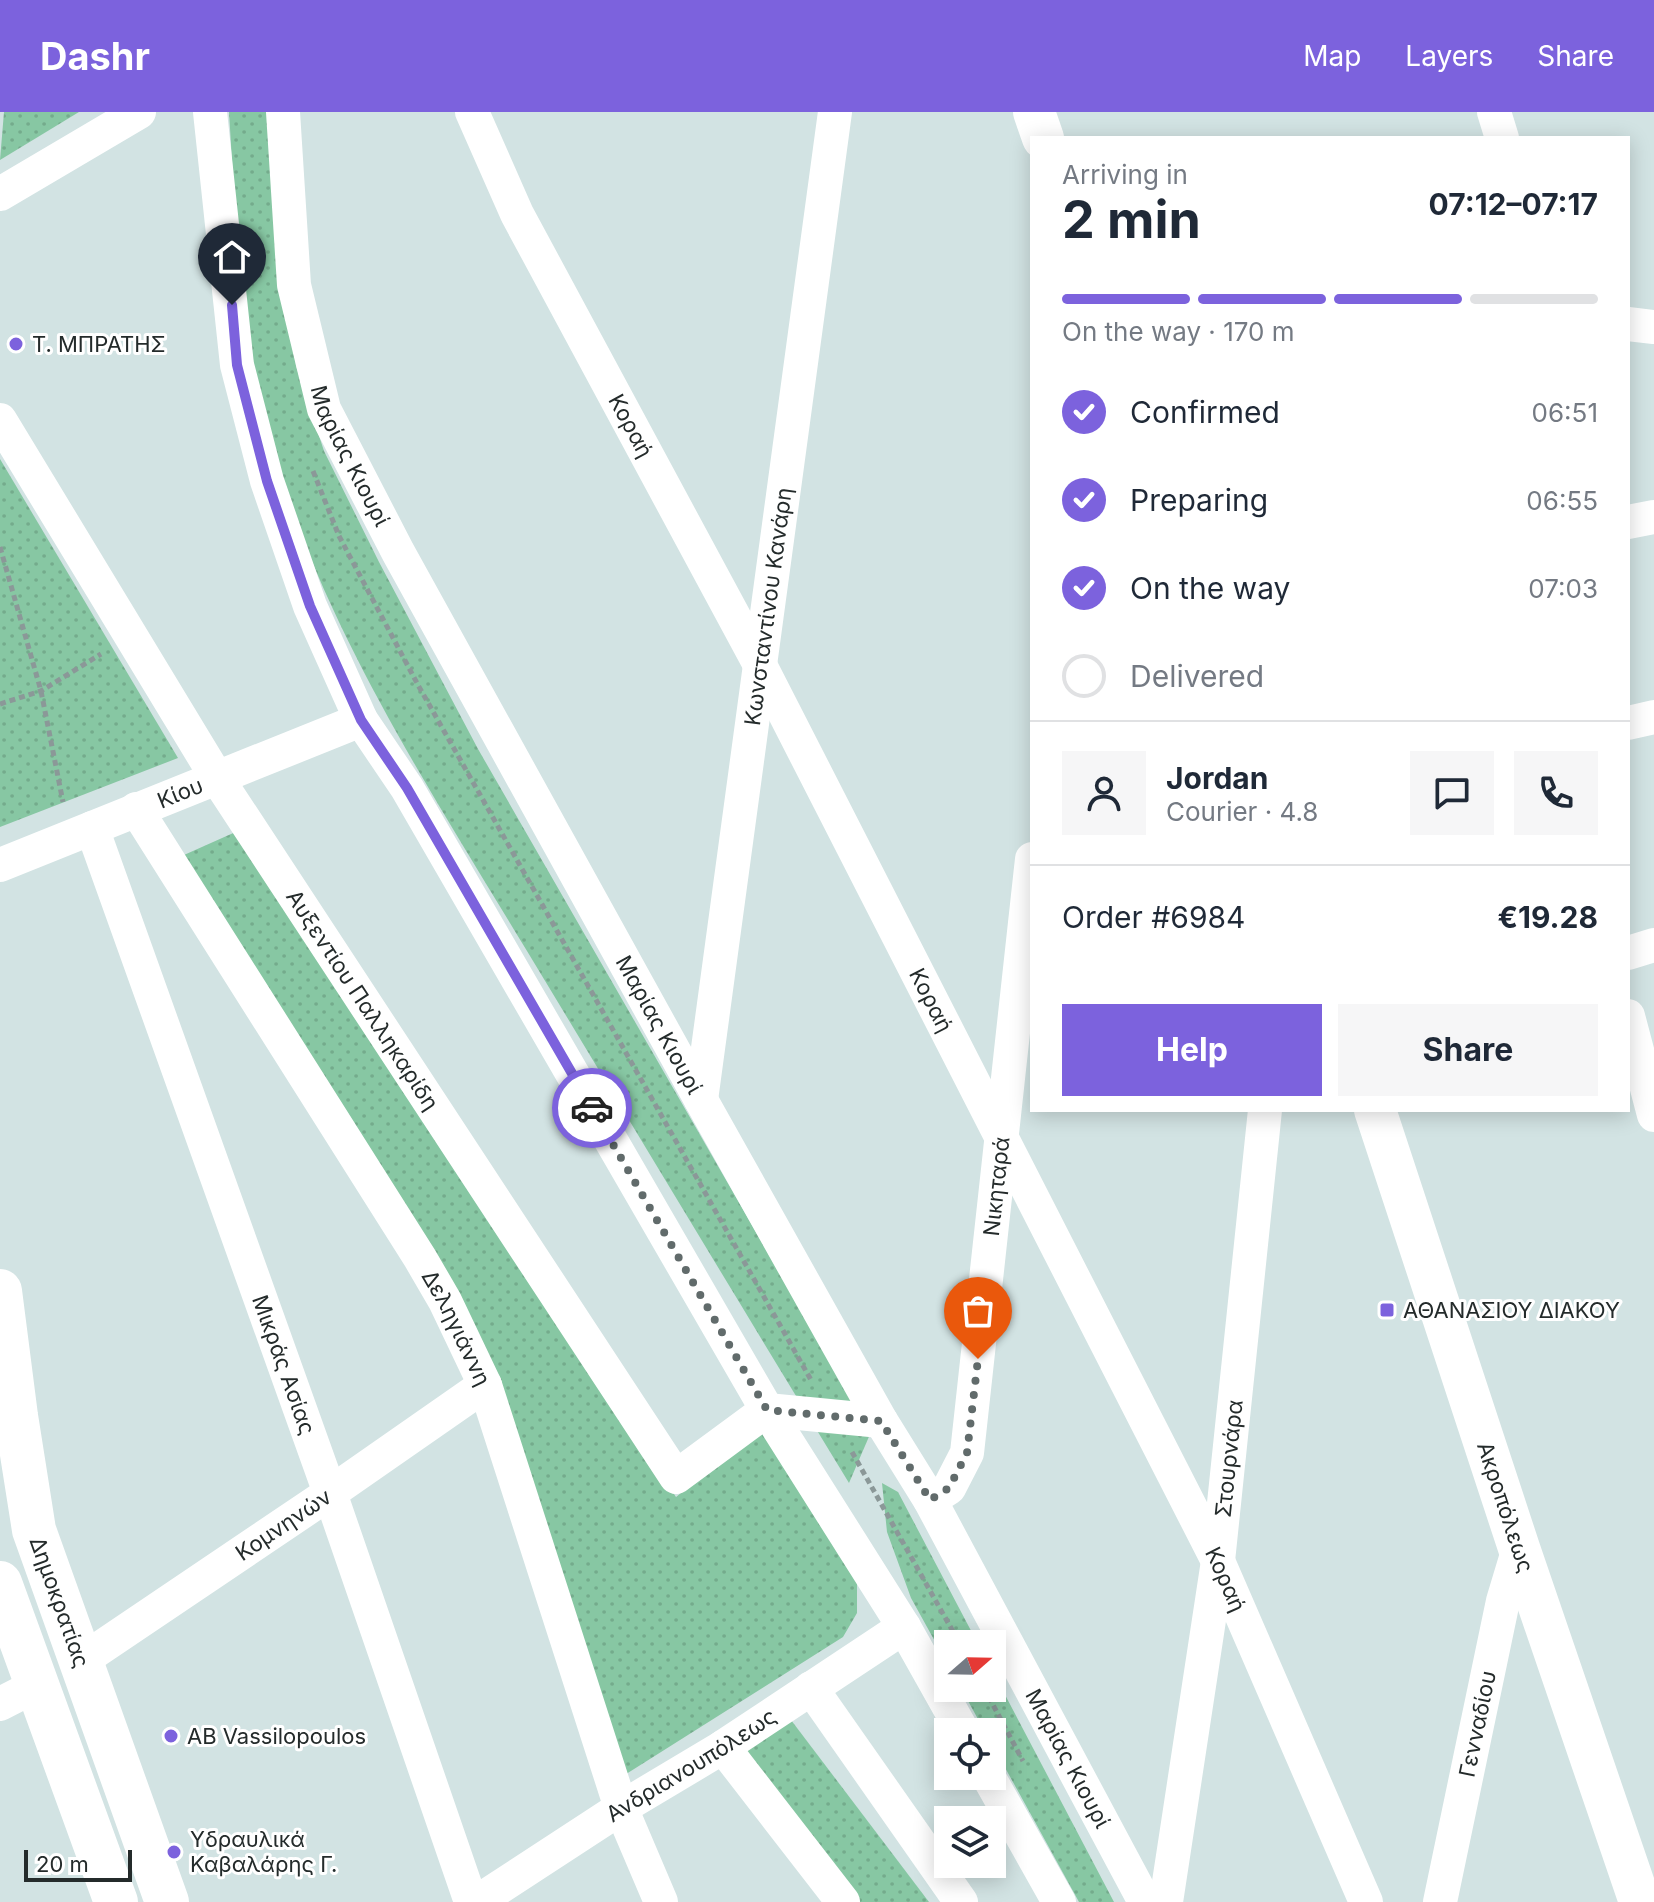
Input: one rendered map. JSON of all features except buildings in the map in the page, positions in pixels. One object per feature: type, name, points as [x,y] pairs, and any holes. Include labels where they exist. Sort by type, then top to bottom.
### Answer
[{"type":"main road","name":"Δημοκρατίας","points":[[0,1291],[17,1429],[34,1530],[167,1902]]},
{"type":"main road","points":[[0,1583],[19,1695],[116,1902]]},
{"type":"street","points":[[0,194],[139,112]]},
{"type":"street","points":[[210,112],[241,379],[267,481],[310,606],[361,720],[407,788],[767,1410],[904,1627],[955,1718]]},
{"type":"street","name":"Μαρίας Κιουρί","points":[[283,112],[294,285],[302,330],[324,409],[398,552],[701,1100],[881,1421],[930,1500],[1145,1902]]},
{"type":"street","name":"Κοραή","points":[[472,112],[517,214],[760,665],[1218,1561],[1366,1902]]},
{"type":"street","name":"Κωνσταντίνου Κανάρη","points":[[701,1100],[835,112]]},
{"type":"street","points":[[1034,112],[1042,136]]},
{"type":"street","points":[[1494,112],[1501,136]]},
{"type":"street","points":[[1630,324],[1654,327]]},
{"type":"street","name":"Αυξεντίου Παλληκαρίδη","points":[[0,420],[217,778],[676,1477],[767,1410]]},
{"type":"street","points":[[1630,522],[1654,517]]},
{"type":"street","points":[[1630,723],[1654,717]]},
{"type":"street","name":"Κίου","points":[[0,865],[361,720]]},
{"type":"street","name":"Δεληγιάννη","points":[[136,809],[445,1301],[485,1385],[621,1808],[661,1902]]},
{"type":"street","name":"Μικράς Ασίας","points":[[81,832],[330,1493],[474,1902]]},
{"type":"street","name":"Νικηταρά","points":[[930,1500],[949,1488],[967,1453],[1030,878]]},
{"type":"street","points":[[1630,952],[1654,945]]},
{"type":"street","points":[[1630,1024],[1654,1115]]},
{"type":"street","name":"Στουρνάρα","points":[[1166,1902],[1218,1561],[1265,1112]]},
{"type":"street","name":"Ακροπόλεως","points":[[1376,1112],[1519,1548],[1640,1902]]},
{"type":"street","name":"Κομνηνών","points":[[81,1661],[485,1385]]},
{"type":"street","points":[[767,1410],[881,1421]]},
{"type":"street","name":"Γενναδίου","points":[[1440,1902],[1503,1601],[1519,1548]]},
{"type":"street","name":"Ανδριανουπόλεως","points":[[474,1902],[723,1747],[904,1627]]},
{"type":"street","points":[[811,1688],[961,1902]]},
{"type":"street","points":[[723,1747],[843,1902]]},
{"type":"street","points":[[996,1790],[1059,1902]]},
{"type":"path","points":[[0,547],[81,832]]},
{"type":"path","points":[[0,704],[41,691],[129,636]]},
{"type":"green space","points":[[4,112],[79,112],[0,160]]},
{"type":"green space","points":[[229,112],[272,112],[296,366],[324,451],[478,749],[871,1432],[849,1483],[429,789],[339,622],[290,505],[263,409],[240,261]]},
{"type":"green space","points":[[0,459],[178,758],[0,827]]},
{"type":"green space","points":[[240,830],[676,1497],[760,1429],[857,1578],[857,1613],[843,1637],[623,1776],[498,1380],[175,859]]},
{"type":"green space","points":[[882,1483],[898,1492],[971,1630],[934,1630],[934,1640],[911,1598],[887,1532]]},
{"type":"green space","points":[[1006,1697],[1114,1902],[1079,1902],[1006,1769],[1006,1718],[977,1718],[969,1702],[1006,1702]]},
{"type":"green space","points":[[791,1720],[929,1902],[848,1902],[736,1753]]},
{"type":"way so far","points":[[592,1108],[767,1410],[881,1421],[930,1500],[949,1488],[967,1453],[978,1359]]},
{"type":"place","name":"Τ. ΜΠΡΑΤΗΣ","points":[[16,344]]},
{"type":"place","name":"ΑΘΑΝΑΣΙΟΥ ΔΙΑΚΟΥ","points":[[1387,1310]]},
{"type":"place","name":"AB Vassilopoulos","points":[[171,1736]]},
{"type":"place","name":"Υδραυλικά Καβαλάρης Γ.","points":[[174,1852]]},
{"type":"route","points":[[232,305],[237,365],[267,481],[310,606],[361,720],[407,788],[592,1108]]}]
